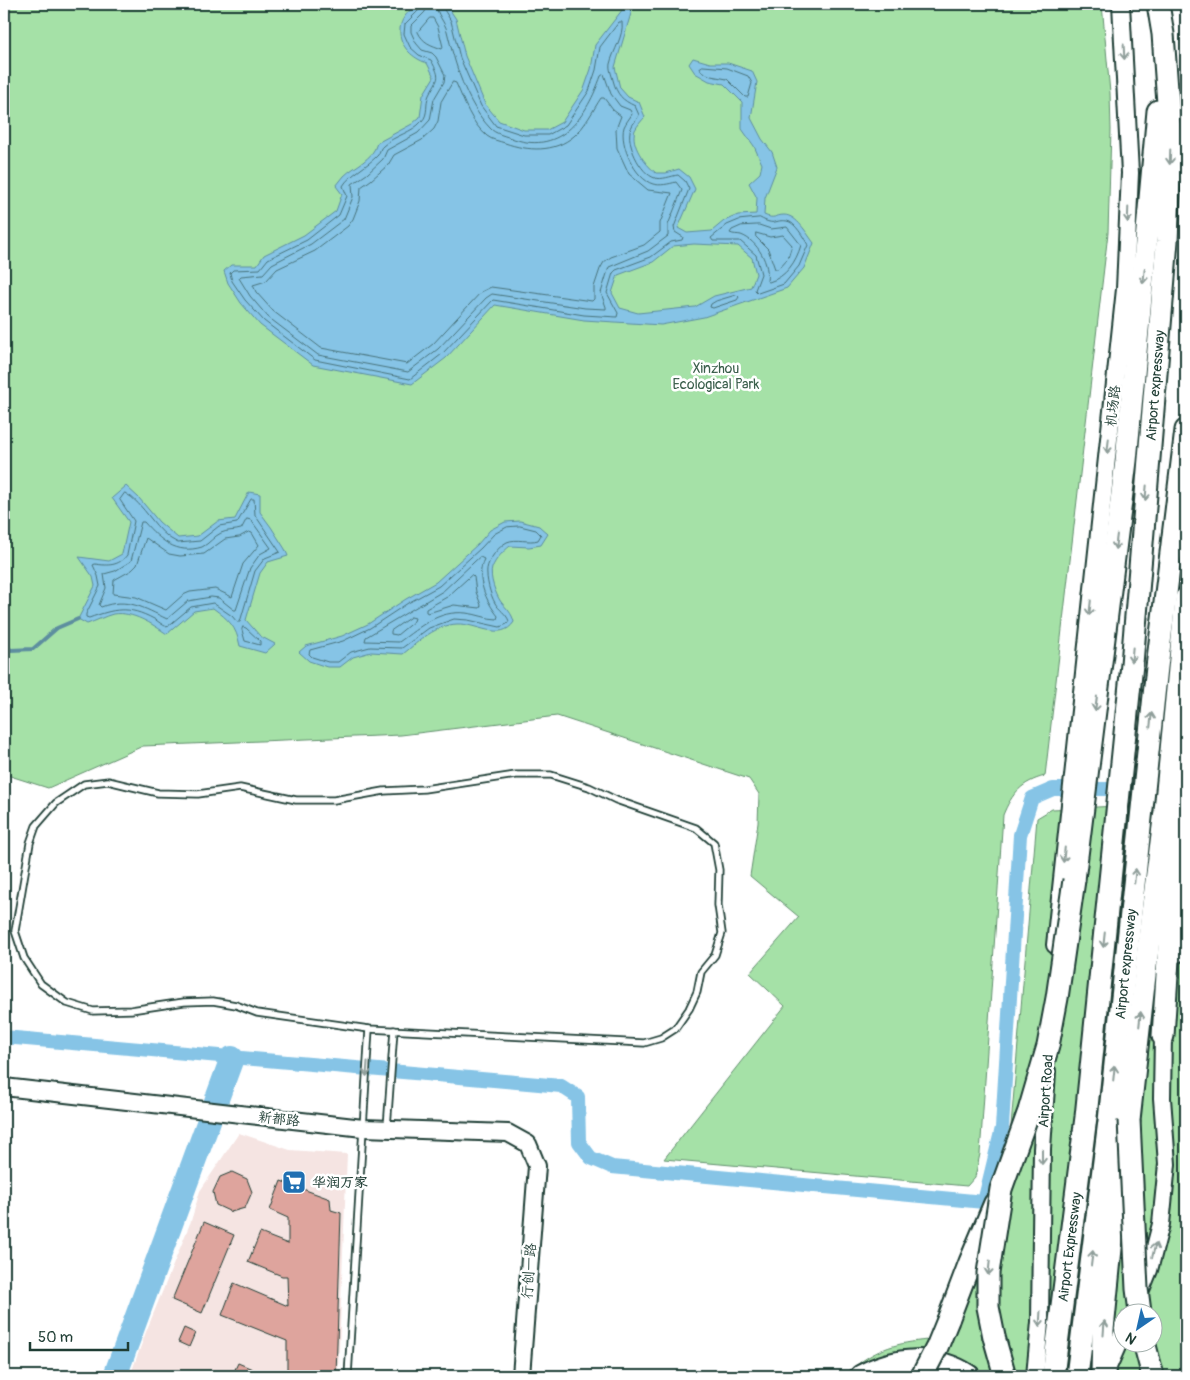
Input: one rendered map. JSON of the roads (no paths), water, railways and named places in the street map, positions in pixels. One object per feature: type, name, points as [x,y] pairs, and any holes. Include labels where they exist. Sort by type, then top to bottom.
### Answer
[{"type":"highway","name":"Airport expressway","points":[[1086,1117],[1132,654],[1168,241],[1171,145],[1163,34],[1158,4]]},
{"type":"highway","points":[[922,1376],[937,1347],[1001,1189],[1029,1110],[1048,1046],[1057,998],[1074,880],[1076,806],[1126,461],[1163,53]]},
{"type":"highway","name":"Airport expressway","points":[[1119,1120],[1142,807],[1186,430]]},
{"type":"highway","points":[[1103,1376],[1104,1330],[1114,1218],[1119,1120],[1151,921],[1180,769],[1186,598]]},
{"type":"highway","points":[[1163,1036],[1174,869],[1173,813]]},
{"type":"highway","name":"Airport Expressway","points":[[1053,1376],[1086,1117]]},
{"type":"highway","points":[[1119,1120],[1139,1302]]},
{"type":"highway","name":"Airport Expressway","points":[[1077,1376],[1119,1120]]},
{"type":"highway","points":[[1001,1189],[988,1273],[988,1299],[994,1337],[1005,1376]]},
{"type":"highway","points":[[1147,1352],[1153,1376]]},
{"type":"highway","points":[[861,1376],[880,1366],[900,1361],[918,1360],[942,1364],[969,1376]]},
{"type":"street","name":"机场路","points":[[1081,768],[1125,289],[1130,173],[1121,4]]},
{"type":"street","name":"Airport Road","points":[[1035,1376],[1040,1322],[1042,1149],[1055,946],[1076,806]]},
{"type":"street","points":[[1136,1302],[1149,1270],[1161,1224],[1167,1164],[1162,1098],[1163,1036],[1183,918],[1186,886]]},
{"type":"street","name":"新都路","points":[[4,1087],[362,1128],[508,1133],[528,1144],[537,1166]]},
{"type":"street","name":"行创一路","points":[[521,1376],[537,1166]]},
{"type":"street","points":[[1103,1376],[1114,1352]]},
{"type":"lane","points":[[516,775],[551,775],[696,828],[714,843],[719,870],[718,905],[722,933],[715,955],[702,972],[697,992],[689,1010],[675,1029],[661,1038],[644,1043],[394,1030],[369,1029],[257,1013],[214,1001],[184,1002],[131,1010],[92,1010],[67,1003],[41,984],[24,958],[15,931],[30,842],[36,826],[56,803],[84,784],[108,781],[158,793],[198,794],[240,788],[296,800],[334,800],[384,791],[459,785],[516,775]]},
{"type":"lane","points":[[348,1376],[369,1029]]},
{"type":"lane","points":[[387,1130],[394,1030]]},
{"type":"water","points":[[420,4],[446,4],[456,19],[465,56],[485,104],[499,121],[524,130],[547,130],[562,122],[584,89],[591,69],[595,45],[626,5],[632,10],[615,67],[620,88],[628,97],[639,102],[645,117],[636,128],[634,136],[637,148],[647,165],[656,173],[666,173],[679,169],[689,177],[695,189],[678,228],[687,233],[712,231],[724,221],[738,215],[756,214],[757,198],[749,183],[760,173],[762,164],[754,146],[742,129],[742,102],[724,84],[709,81],[695,73],[689,64],[693,58],[710,63],[728,63],[752,71],[757,82],[751,118],[762,139],[772,152],[777,167],[765,198],[764,215],[773,217],[789,216],[797,221],[805,230],[814,243],[804,268],[787,288],[704,317],[661,325],[584,320],[495,305],[446,358],[412,384],[313,365],[260,325],[241,303],[228,283],[224,271],[231,265],[257,265],[264,255],[304,235],[336,211],[342,194],[336,186],[343,177],[371,154],[377,143],[412,124],[420,117],[423,95],[434,77],[427,63],[409,52],[400,36],[400,27],[403,19]],"holes":[[[694,244],[738,246],[752,258],[756,274],[751,287],[714,296],[695,307],[638,313],[620,308],[612,293],[618,275],[653,262],[673,246]]]},
{"type":"water","points":[[126,486],[159,522],[178,538],[198,536],[218,521],[235,519],[249,492],[260,494],[260,512],[288,556],[268,562],[260,573],[246,620],[260,636],[275,644],[265,653],[240,646],[231,624],[213,608],[194,611],[167,634],[142,619],[128,614],[113,614],[87,624],[78,619],[95,586],[93,577],[79,557],[109,561],[122,554],[129,522],[112,498]]},
{"type":"water","points":[[520,521],[539,526],[548,534],[541,545],[529,547],[510,546],[502,553],[492,568],[491,576],[495,591],[511,614],[514,622],[509,628],[495,631],[464,624],[449,625],[428,634],[403,654],[371,652],[353,657],[340,667],[327,667],[309,661],[299,652],[306,646],[342,636],[368,624],[436,582],[478,544],[490,530],[505,522]]},
{"type":"waterway","points":[[4,644],[11,650],[33,649],[57,628],[78,619]]},
{"type":"waterway","points":[[4,1037],[561,1086],[578,1097],[579,1142],[591,1158],[612,1167],[984,1202],[1002,1128],[1020,835],[1032,798],[1053,789],[1175,789]]},
{"type":"waterway","points":[[115,1376],[232,1058]]},
{"type":"place","name":"华润万家","points":[[294,1182]]},
{"type":"park label","name":"Xinzhou Ecological Park","points":[[716,376]]}]
